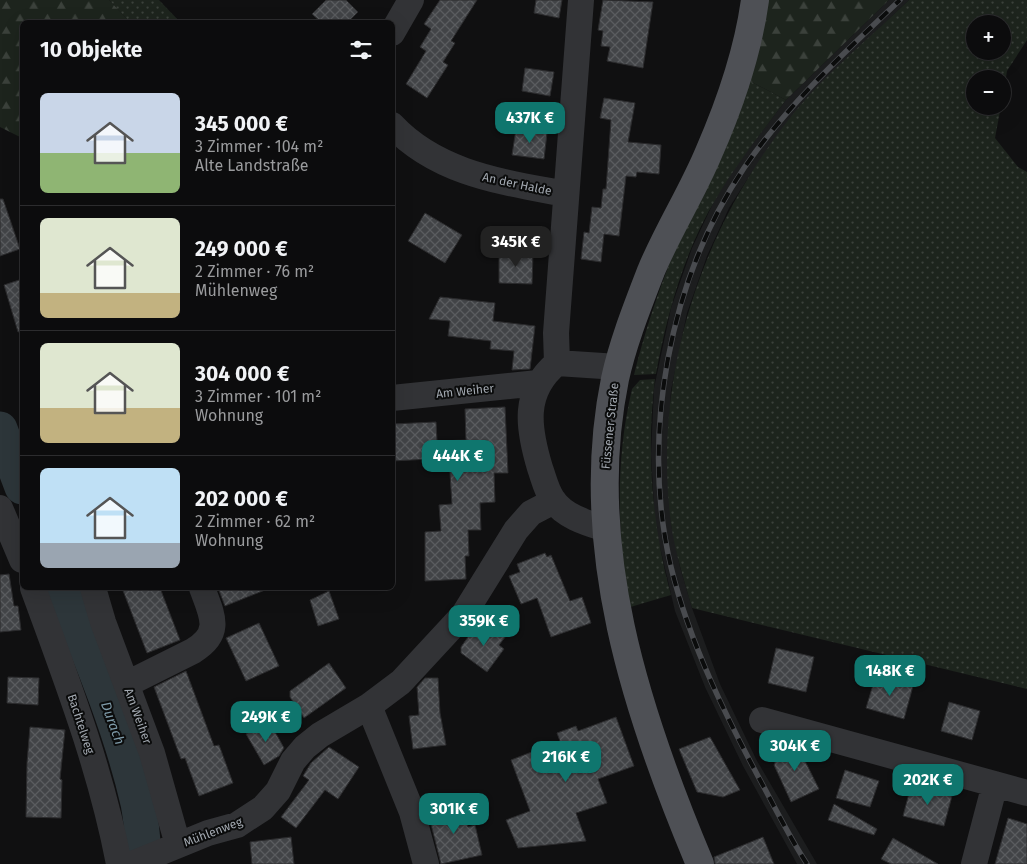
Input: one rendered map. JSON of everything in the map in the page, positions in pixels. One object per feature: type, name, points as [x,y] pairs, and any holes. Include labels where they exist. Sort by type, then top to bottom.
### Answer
[{"type":"main road","name":"Füssener Straße","points":[[700,864],[634,687],[613,589],[606,529],[604,470],[617,373],[652,269],[709,152],[737,77],[756,0]]},
{"type":"street","points":[[395,28],[410,0]]},
{"type":"street","points":[[581,0],[556,333],[557,363],[538,384],[530,416],[534,449],[545,484],[554,501],[575,518],[606,529]]},
{"type":"street","name":"An der Halde","points":[[395,127],[412,143],[438,161],[485,178],[566,194]]},
{"type":"street","points":[[557,363],[617,373]]},
{"type":"street","name":"Am Weiher","points":[[395,398],[538,384]]},
{"type":"street","name":"Mühlenweg","points":[[132,864],[208,833],[236,825],[263,808],[278,791],[293,761],[305,747],[320,735],[369,706],[401,682],[464,614],[516,530],[531,513],[554,501]]},
{"type":"street","points":[[0,508],[20,555]]},
{"type":"street","name":"Bachtelweg","points":[[34,590],[77,709],[110,815],[118,864]]},
{"type":"street","name":"Am Weiher","points":[[94,590],[103,622],[152,753],[173,847]]},
{"type":"street","points":[[127,684],[203,645],[209,637],[213,622],[203,590]]},
{"type":"street","points":[[369,706],[412,812],[426,864]]},
{"type":"street","points":[[762,720],[1027,793]]},
{"type":"street","points":[[974,864],[995,784]]},
{"type":"shaded area","points":[[889,0],[909,0],[840,66],[752,172],[729,208],[707,256],[687,313],[671,390],[667,456],[671,524],[680,567],[692,608],[720,684],[756,759],[817,864],[797,864],[743,766],[705,687],[675,611],[655,526],[651,454],[654,388],[671,308],[692,248],[715,199],[737,164],[786,100]]},
{"type":"green space","points":[[0,0],[109,0],[128,20],[20,20],[20,137],[0,127]]},
{"type":"green space","points":[[109,0],[159,0],[178,20],[128,20]]},
{"type":"green space","points":[[765,0],[889,0],[786,100],[748,80]]},
{"type":"green space","points":[[909,0],[1027,0],[1027,40],[1008,70],[966,70],[966,115],[999,115],[995,138],[1018,167],[1027,172],[1027,689],[692,608],[671,524],[667,468],[669,412],[678,357],[691,303],[711,251],[735,201],[764,153],[798,108],[838,66]]},
{"type":"green space","points":[[748,80],[786,100],[725,184],[696,238],[672,305],[656,374],[634,375],[656,299],[670,262]]},
{"type":"green space","points":[[655,379],[651,433],[652,488],[659,542],[671,595],[627,608],[620,525],[622,445],[632,389],[640,380]]},
{"type":"building","points":[[326,0],[346,0],[358,12],[350,20],[319,20],[312,14]]},
{"type":"building","points":[[440,0],[477,0],[451,41],[455,43],[443,62],[448,65],[427,98],[406,84],[426,51],[420,47],[431,29],[424,24]]},
{"type":"building","points":[[536,0],[562,0],[559,18],[534,13]]},
{"type":"building","points":[[603,0],[653,2],[643,68],[607,61],[610,47],[601,46],[603,31],[598,30]]},
{"type":"building","points":[[525,68],[554,72],[550,96],[522,91]]},
{"type":"building","points":[[604,98],[635,103],[628,142],[661,145],[659,174],[637,172],[636,177],[626,176],[619,236],[604,234],[601,262],[581,259],[584,232],[589,233],[592,207],[601,208],[603,189],[606,189],[611,120],[600,118]]},
{"type":"building","points":[[516,129],[547,133],[544,159],[512,155]]},
{"type":"building","points":[[0,199],[3,199],[20,249],[0,256]]},
{"type":"building","points":[[425,213],[462,235],[445,263],[408,241]]},
{"type":"building","points":[[499,253],[533,254],[532,284],[499,283]]},
{"type":"building","points":[[20,280],[20,332],[18,332],[4,285]]},
{"type":"building","points":[[440,297],[495,303],[493,321],[535,326],[530,369],[512,370],[514,351],[490,349],[491,341],[448,336],[450,321],[429,319]]},
{"type":"building","points":[[505,407],[508,473],[494,473],[495,502],[480,503],[481,530],[468,530],[469,556],[465,556],[466,579],[425,581],[425,532],[441,531],[439,505],[452,504],[449,458],[395,461],[395,424],[436,422],[437,441],[466,440],[465,409]]},
{"type":"building","points":[[545,553],[547,557],[551,555],[570,601],[582,597],[591,623],[551,637],[537,598],[521,604],[509,576],[520,572],[517,564]]},
{"type":"building","points":[[9,574],[14,606],[18,606],[21,630],[0,632],[0,575]]},
{"type":"building","points":[[123,590],[161,590],[180,640],[147,653]]},
{"type":"building","points":[[219,590],[265,590],[225,606]]},
{"type":"building","points":[[329,591],[339,619],[318,626],[310,600]]},
{"type":"building","points":[[259,623],[279,666],[246,681],[226,638]]},
{"type":"building","points":[[490,624],[506,636],[499,645],[504,649],[487,672],[461,653],[461,647],[475,627],[483,633]]},
{"type":"building","points":[[776,648],[814,657],[806,692],[768,683]]},
{"type":"building","points":[[329,663],[346,688],[304,718],[290,697],[290,691]]},
{"type":"building","points":[[186,671],[214,746],[219,745],[233,783],[199,796],[185,758],[181,759],[154,687]]},
{"type":"building","points":[[876,675],[913,686],[904,719],[866,708]]},
{"type":"building","points":[[8,677],[39,678],[38,705],[7,703]]},
{"type":"building","points":[[425,678],[438,678],[440,713],[446,745],[413,749],[409,716],[419,715],[417,687]]},
{"type":"building","points":[[949,702],[980,711],[972,740],[941,731]]},
{"type":"building","points":[[616,717],[634,766],[598,779],[607,803],[576,813],[586,841],[518,848],[506,820],[530,811],[511,760],[560,741],[557,733],[576,726],[578,731]]},
{"type":"building","points":[[269,721],[284,748],[279,756],[264,765],[246,734]]},
{"type":"building","points":[[30,727],[65,730],[60,779],[62,780],[61,818],[26,817]]},
{"type":"building","points":[[710,737],[740,790],[723,797],[697,792],[679,749]]},
{"type":"building","points":[[783,742],[809,752],[804,759],[819,789],[791,802],[774,765]]},
{"type":"building","points":[[329,747],[359,767],[338,799],[325,790],[296,828],[281,817],[309,780],[303,776],[311,763]]},
{"type":"building","points":[[845,770],[879,781],[870,807],[836,798]]},
{"type":"building","points":[[911,786],[952,796],[944,826],[903,816]]},
{"type":"building","points":[[462,804],[468,827],[475,825],[482,855],[441,864],[428,812]]},
{"type":"building","points":[[834,804],[877,829],[874,835],[828,820]]},
{"type":"building","points":[[1008,818],[1027,824],[1027,864],[995,864]]},
{"type":"building","points":[[291,837],[294,864],[252,864],[250,842]]},
{"type":"building","points":[[763,837],[774,864],[715,864],[714,857]]},
{"type":"building","points":[[893,838],[938,864],[891,864],[881,859]]},
{"type":"waterway","name":"Durach","points":[[0,429],[20,482]]},
{"type":"waterway","name":"Durach","points":[[63,590],[84,641],[123,748],[138,803],[145,864]]},
{"type":"railway","points":[[807,864],[781,819],[724,710],[699,654],[679,596],[671,567],[662,517],[659,465],[661,412],[668,360],[680,308],[697,259],[718,212],[744,168],[779,122],[818,80],[900,0]]}]
